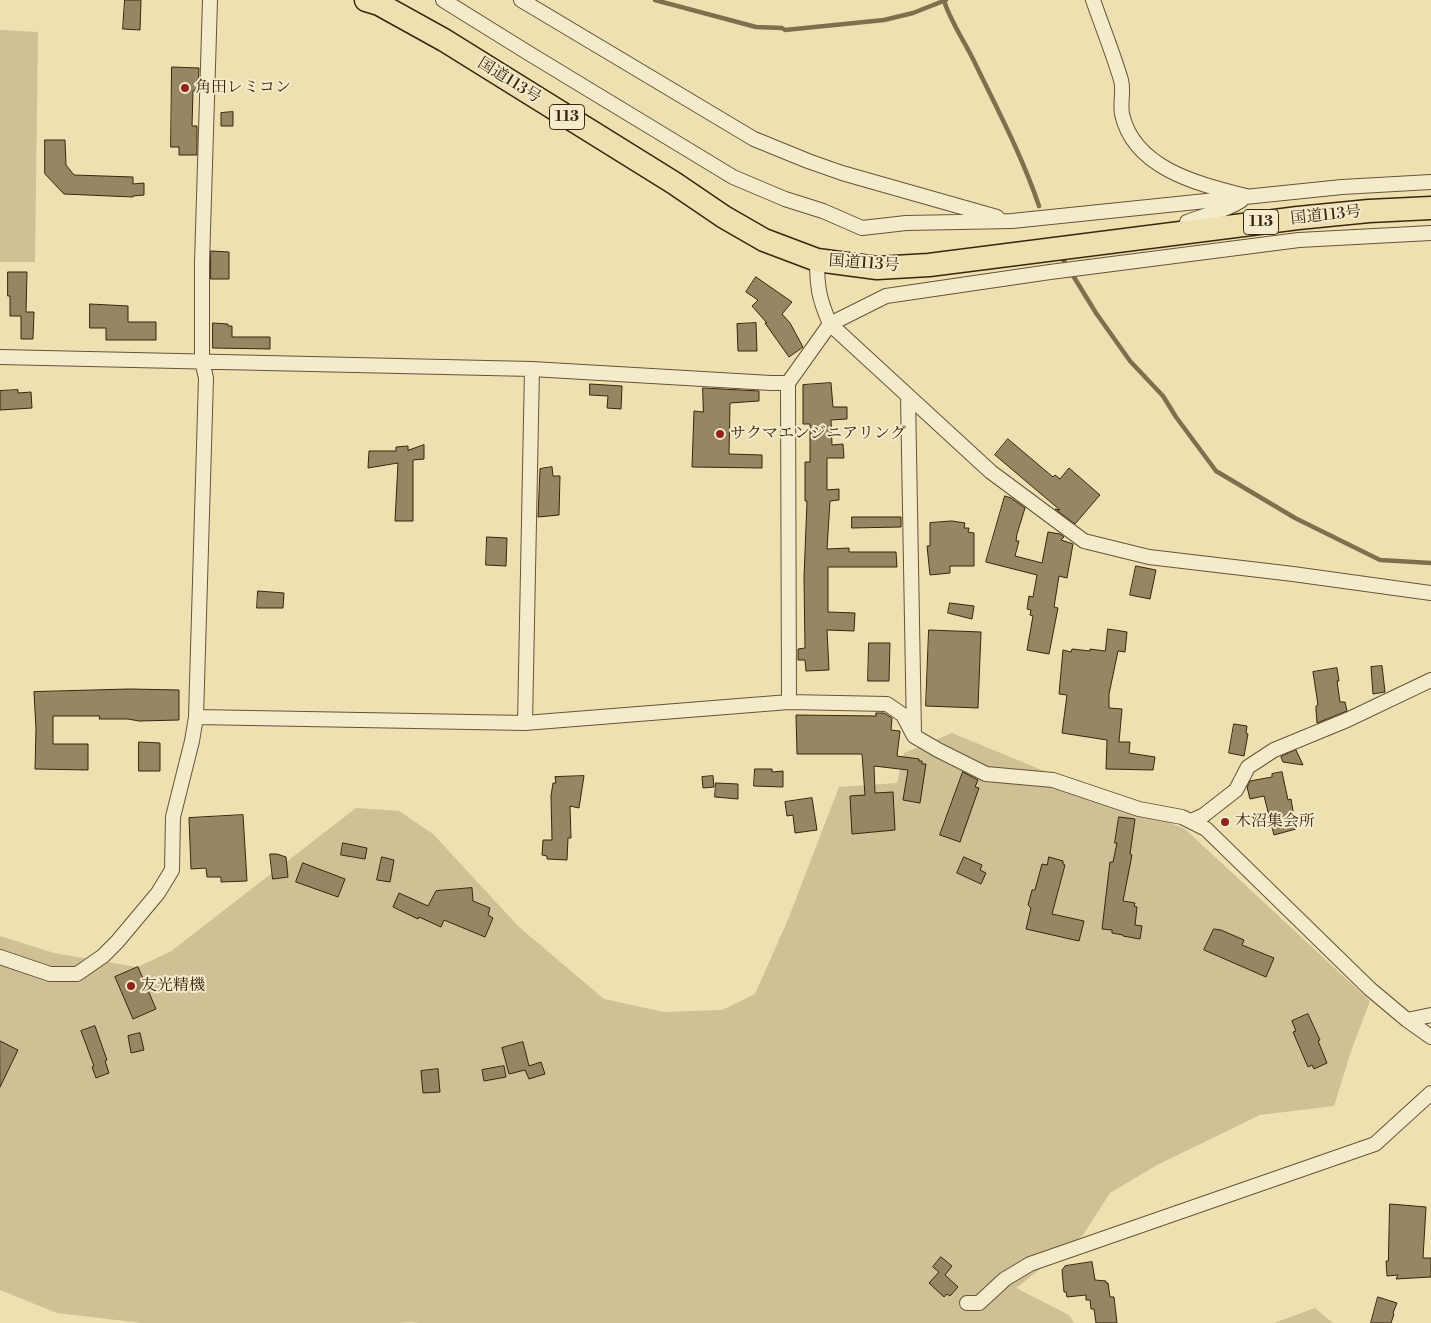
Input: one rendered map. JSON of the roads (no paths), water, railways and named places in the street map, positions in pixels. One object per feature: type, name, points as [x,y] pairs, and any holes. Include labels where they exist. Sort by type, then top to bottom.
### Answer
[{"type":"highway","name":"国道113号","points":[[366,0],[378,4],[444,40],[674,183],[724,217],[764,240],[817,260],[877,268],[904,267],[1325,215],[1431,208]]},
{"type":"street","points":[[0,957],[50,974],[77,974],[103,956],[118,942],[172,870],[173,817],[196,717],[206,378],[202,361],[202,263],[210,0]]},
{"type":"street","points":[[444,0],[733,177],[862,228],[906,223],[1012,221],[1342,187],[1431,182]]},
{"type":"street","points":[[521,0],[754,139],[842,173],[1012,221]]},
{"type":"street","points":[[1094,0],[1121,82],[1122,113],[1128,132],[1137,144],[1153,160],[1172,172],[1199,184],[1246,196]]},
{"type":"street","points":[[1185,232],[1187,222],[1236,205],[1246,196]]},
{"type":"street","points":[[789,702],[788,383],[830,324],[886,296],[1079,268],[1298,240],[1431,233]]},
{"type":"street","points":[[817,260],[817,287],[830,324],[991,472],[1084,541],[1149,557],[1431,593]]},
{"type":"street","points":[[0,357],[532,369],[771,384],[788,383]]},
{"type":"street","points":[[526,723],[532,369]]},
{"type":"street","points":[[908,396],[914,736]]},
{"type":"street","points":[[1191,821],[1204,815],[1236,790],[1248,767],[1274,750],[1347,720],[1431,680]]},
{"type":"street","points":[[196,717],[526,723],[789,702],[887,704],[903,716],[914,736],[986,774],[1053,780],[1139,809],[1182,818],[1206,829],[1370,989],[1431,1037]]},
{"type":"street","points":[[1407,1020],[1431,1015]]},
{"type":"street","points":[[967,1303],[979,1302],[1005,1279],[1030,1264],[1375,1144],[1431,1093]]},
{"type":"waterway","points":[[655,0],[756,27],[782,28],[785,30],[884,20],[913,13],[946,0]]},
{"type":"waterway","points":[[944,1],[1008,131],[1025,168],[1039,206]]},
{"type":"waterway","points":[[1061,256],[1096,313],[1130,361],[1163,396],[1176,417],[1216,471],[1295,518],[1380,560],[1431,563]]},
{"type":"place","name":"角田レミコン","points":[[185,88]]},
{"type":"place","name":"サクマエンジニアリング","points":[[720,434]]},
{"type":"place","name":"木沼集会所","points":[[1225,822]]},
{"type":"place","name":"友光精機","points":[[131,986]]}]
